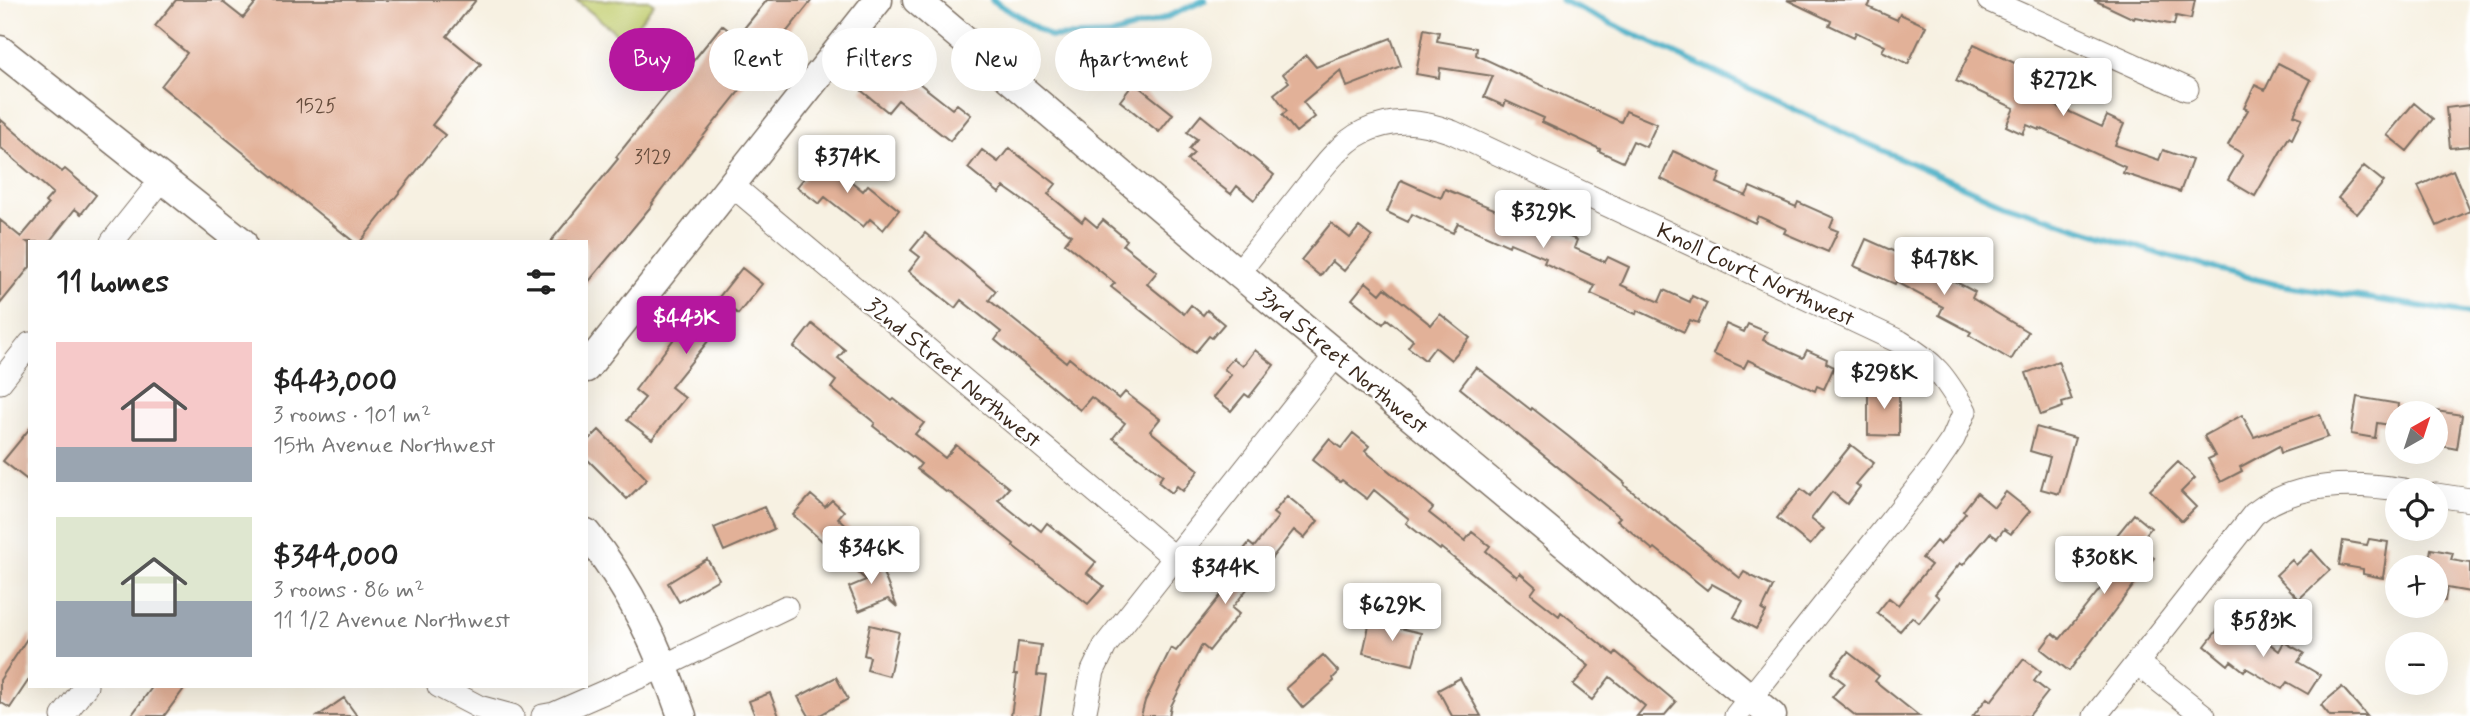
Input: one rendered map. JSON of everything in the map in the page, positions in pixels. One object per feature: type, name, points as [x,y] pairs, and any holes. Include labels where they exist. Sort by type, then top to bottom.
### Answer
[{"type":"street","points":[[588,366],[878,0]]},
{"type":"street","name":"33rd Street Northwest","points":[[917,0],[1336,355],[1743,707],[1772,716]]},
{"type":"street","points":[[1989,0],[2187,89]]},
{"type":"street","points":[[0,50],[240,240]]},
{"type":"street","name":"Knoll Court Northwest","points":[[1238,273],[1321,170],[1361,133],[1402,122],[1424,122],[1452,132],[1838,312],[1924,356],[1944,376],[1965,411],[1953,439],[1933,468],[1743,707]]},
{"type":"street","points":[[114,240],[163,178]]},
{"type":"street","name":"32nd Street Northwest","points":[[733,186],[1175,558]]},
{"type":"street","points":[[0,382],[28,347]]},
{"type":"street","points":[[1084,716],[1093,671],[1105,646],[1336,355]]},
{"type":"street","points":[[2095,716],[2254,514],[2268,503],[2308,489],[2331,486],[2385,487]]},
{"type":"street","points":[[2448,497],[2470,500]]},
{"type":"street","points":[[588,536],[620,579],[664,666],[682,716]]},
{"type":"street","points":[[543,716],[554,714],[664,666],[786,607]]},
{"type":"street","points":[[2137,663],[2204,716]]},
{"type":"street","points":[[63,716],[84,688]]},
{"type":"street","points":[[441,688],[479,707],[512,716]]},
{"type":"green space","points":[[576,0],[649,0],[654,4],[635,28],[610,28]]},
{"type":"building","points":[[176,0],[220,0],[243,18],[258,0],[476,0],[447,36],[481,64],[432,125],[445,135],[362,240],[352,240],[161,86],[187,53],[155,26]]},
{"type":"building","points":[[767,0],[812,0],[790,28],[744,28]]},
{"type":"building","points":[[1787,0],[1872,0],[1868,7],[1897,20],[1900,14],[1926,26],[1908,64],[1882,51],[1885,46],[1856,32],[1854,37],[1829,25],[1831,21]]},
{"type":"building","points":[[2094,0],[2195,0],[2191,19],[2176,16],[2174,25],[2135,17],[2134,19]]},
{"type":"building","points":[[1424,29],[1439,32],[1437,41],[1477,48],[1476,55],[1621,122],[1626,111],[1657,124],[1646,147],[1633,141],[1623,162],[1542,122],[1544,118],[1506,101],[1504,106],[1484,97],[1493,76],[1440,68],[1439,78],[1416,74]]},
{"type":"building","points":[[1391,38],[1401,66],[1347,87],[1341,70],[1303,102],[1315,117],[1296,132],[1282,115],[1287,111],[1274,94],[1289,82],[1283,74],[1306,55],[1316,67]]},
{"type":"building","points":[[709,41],[709,91],[739,91],[653,204],[588,283],[588,240],[552,240],[669,91],[695,91],[695,59]]},
{"type":"building","points":[[1974,44],[2055,82],[2046,101],[2102,127],[2107,116],[2124,124],[2115,145],[2159,160],[2163,150],[2192,160],[2180,192],[2123,173],[2125,167],[2040,128],[2039,130],[2027,125],[2023,134],[2006,126],[2014,108],[1956,81]]},
{"type":"building","points":[[2278,63],[2311,80],[2294,115],[2302,118],[2292,139],[2289,137],[2255,196],[2228,180],[2243,154],[2228,145],[2248,110],[2244,108],[2255,85],[2265,90]]},
{"type":"building","points":[[862,91],[929,91],[952,109],[957,104],[971,115],[950,141],[898,100],[888,112]]},
{"type":"building","points":[[1128,91],[1144,91],[1173,114],[1159,132],[1120,101]]},
{"type":"building","points":[[2414,103],[2433,119],[2407,151],[2387,135]]},
{"type":"building","points":[[2470,105],[2470,146],[2450,148],[2446,108]]},
{"type":"building","points":[[1201,115],[1274,175],[1254,200],[1237,186],[1231,194],[1187,160],[1194,153],[1189,149],[1197,139],[1187,132]]},
{"type":"building","points":[[0,119],[62,172],[65,169],[96,195],[81,214],[75,209],[51,240],[28,240],[28,269],[0,304],[0,220],[21,237],[48,205],[45,202],[53,193],[0,147]]},
{"type":"building","points":[[1009,148],[1056,184],[1048,194],[1082,222],[1085,217],[1097,227],[1103,220],[1127,240],[1123,245],[1157,272],[1147,284],[1184,314],[1191,305],[1203,315],[1207,310],[1224,324],[1212,338],[1209,336],[1195,353],[1111,287],[1115,283],[1065,243],[1071,235],[1004,187],[999,193],[968,168],[982,150],[998,162]]},
{"type":"building","points":[[1673,151],[1721,173],[1717,183],[1746,196],[1750,187],[1796,207],[1798,202],[1834,218],[1830,228],[1838,231],[1828,252],[1784,233],[1786,229],[1758,216],[1755,223],[1661,179]]},
{"type":"building","points":[[821,157],[863,191],[868,185],[899,210],[883,230],[870,219],[863,227],[825,197],[819,204],[797,187]]},
{"type":"building","points":[[2364,166],[2384,182],[2357,214],[2338,198]]},
{"type":"building","points":[[2453,170],[2470,211],[2437,226],[2418,186]]},
{"type":"building","points":[[1401,180],[1441,198],[1445,189],[1577,240],[1574,248],[1605,262],[1608,257],[1629,267],[1621,285],[1659,302],[1664,290],[1690,302],[1692,296],[1707,303],[1698,323],[1690,320],[1684,332],[1637,310],[1636,314],[1591,294],[1595,286],[1544,263],[1546,258],[1510,243],[1509,246],[1458,223],[1453,233],[1412,214],[1408,222],[1387,212]]},
{"type":"building","points":[[1331,223],[1350,238],[1359,227],[1372,237],[1344,271],[1332,261],[1320,276],[1301,260]]},
{"type":"building","points":[[925,233],[996,291],[989,300],[1066,362],[1069,358],[1119,399],[1125,392],[1160,419],[1150,431],[1199,470],[1183,491],[1177,486],[1172,493],[1158,482],[1163,475],[1113,438],[1125,423],[1091,397],[1080,410],[995,340],[1001,332],[961,300],[955,308],[909,271],[920,257],[911,250]]},
{"type":"building","points":[[1866,239],[1975,292],[1972,298],[2028,332],[2011,360],[1969,335],[1971,332],[1939,315],[1943,307],[1896,282],[1895,284],[1854,266]]},
{"type":"building","points":[[742,268],[762,284],[738,314],[733,310],[671,387],[685,398],[652,439],[627,420],[645,398],[635,390],[696,310],[704,316]]},
{"type":"building","points":[[1366,282],[1380,294],[1385,288],[1431,325],[1440,314],[1470,338],[1451,360],[1435,347],[1425,360],[1408,347],[1413,340],[1387,319],[1383,324],[1352,299]]},
{"type":"building","points":[[812,324],[845,350],[838,358],[924,423],[915,434],[945,458],[956,445],[1009,488],[998,500],[1029,525],[1031,523],[1041,531],[1047,523],[1096,562],[1087,573],[1104,586],[1088,604],[917,469],[921,464],[831,388],[836,381],[794,347]]},
{"type":"building","points":[[1726,324],[1744,332],[1748,324],[1767,332],[1763,340],[1803,358],[1807,350],[1827,359],[1826,363],[1834,367],[1824,389],[1817,386],[1815,391],[1748,360],[1744,368],[1713,354]]},
{"type":"building","points":[[1255,350],[1274,365],[1249,397],[1245,394],[1231,411],[1213,397],[1231,375],[1224,369],[1233,358],[1243,366]]},
{"type":"building","points":[[2058,361],[2072,400],[2062,403],[2063,407],[2041,415],[2026,373]]},
{"type":"building","points":[[1476,367],[1569,437],[1740,578],[1744,572],[1773,587],[1762,610],[1766,612],[1756,629],[1734,617],[1743,601],[1712,584],[1707,590],[1655,548],[1653,550],[1617,520],[1620,517],[1460,388]]},
{"type":"building","points":[[1868,386],[1899,387],[1899,436],[1868,435]]},
{"type":"building","points":[[2357,397],[2385,402],[2385,424],[2377,423],[2375,438],[2351,434]]},
{"type":"building","points":[[2448,413],[2462,415],[2457,449],[2448,447]]},
{"type":"building","points":[[2320,414],[2328,437],[2281,453],[2279,446],[2240,467],[2242,471],[2221,482],[2208,459],[2215,456],[2204,436],[2242,415],[2254,437]]},
{"type":"building","points":[[2036,427],[2075,438],[2059,494],[2041,489],[2050,457],[2030,451]]},
{"type":"building","points":[[28,430],[28,480],[3,461]]},
{"type":"building","points":[[599,430],[647,479],[627,499],[588,460],[588,441]]},
{"type":"building","points":[[1353,433],[1369,446],[1365,451],[1433,508],[1429,513],[1465,541],[1472,532],[1490,546],[1486,551],[1517,577],[1520,573],[1536,587],[1531,594],[1559,616],[1561,612],[1614,655],[1616,652],[1676,702],[1664,716],[1637,716],[1645,706],[1610,677],[1592,700],[1573,685],[1589,666],[1406,523],[1409,519],[1374,490],[1367,499],[1312,460],[1329,439],[1341,448]]},
{"type":"building","points":[[1851,445],[1874,463],[1856,484],[1860,487],[1847,504],[1832,492],[1811,519],[1824,529],[1810,545],[1777,518],[1801,489],[1810,496]]},
{"type":"building","points":[[2178,462],[2195,478],[2181,492],[2196,507],[2182,521],[2150,490]]},
{"type":"building","points":[[2006,492],[2030,511],[2011,534],[2004,529],[1997,538],[1990,533],[1963,565],[1960,563],[1935,594],[1939,598],[1919,623],[1912,617],[1900,631],[1877,613],[1889,598],[1898,605],[1931,565],[1922,558],[1936,541],[1940,545],[1966,513],[1963,511],[1977,493],[1994,507]]},
{"type":"building","points":[[811,495],[825,507],[832,500],[844,511],[838,518],[857,536],[839,556],[793,515]]},
{"type":"building","points":[[1287,496],[1318,521],[1304,538],[1294,530],[1232,608],[1239,614],[1209,651],[1202,645],[1171,706],[1169,716],[1141,716],[1145,701],[1171,648],[1176,651],[1230,584],[1222,577],[1249,543],[1254,547],[1278,517],[1273,513]]},
{"type":"building","points":[[764,507],[774,529],[724,551],[714,528]]},
{"type":"building","points":[[2134,514],[2151,528],[2137,545],[2154,558],[2069,671],[2041,649],[2053,633],[2060,639],[2124,559],[2108,546]]},
{"type":"building","points":[[2369,539],[2388,542],[2383,578],[2363,574],[2363,569],[2339,565],[2343,541],[2367,545]]},
{"type":"building","points":[[2431,549],[2453,553],[2451,560],[2470,563],[2470,592],[2448,588],[2448,555],[2430,555]]},
{"type":"building","points":[[2312,550],[2330,570],[2299,599],[2276,575],[2292,560],[2296,565]]},
{"type":"building","points":[[877,558],[897,607],[888,599],[859,611],[849,587],[866,580],[853,568]]},
{"type":"building","points":[[707,559],[719,579],[679,602],[668,583]]},
{"type":"building","points":[[1370,621],[1421,633],[1413,665],[1363,653]]},
{"type":"building","points":[[2223,623],[2243,639],[2251,629],[2279,651],[2284,642],[2304,653],[2298,662],[2320,675],[2308,694],[2287,682],[2282,689],[2246,668],[2244,671],[2231,661],[2228,665],[2205,646]]},
{"type":"building","points":[[870,625],[899,632],[889,676],[867,670],[870,657],[864,655]]},
{"type":"building","points":[[28,637],[28,681],[10,708],[0,702],[0,680]]},
{"type":"building","points":[[1018,642],[1041,645],[1037,675],[1046,676],[1040,716],[1011,716]]},
{"type":"building","points":[[1848,652],[1879,676],[1875,681],[1919,716],[1856,716],[1832,697],[1844,683],[1831,673]]},
{"type":"building","points":[[1323,655],[1339,672],[1333,678],[1334,681],[1303,708],[1286,688]]},
{"type":"building","points":[[2024,659],[2041,672],[2034,681],[2048,692],[2029,716],[1973,716],[1987,698],[1991,701]]},
{"type":"building","points":[[836,677],[848,699],[818,716],[809,716],[798,697]]},
{"type":"building","points":[[1460,678],[1481,716],[1452,716],[1438,690]]},
{"type":"building","points":[[2342,687],[2367,716],[2330,716],[2321,705]]},
{"type":"building","points":[[152,688],[185,688],[164,716],[131,716]]},
{"type":"building","points":[[770,693],[779,716],[755,716],[749,701]]},
{"type":"building","points":[[344,698],[357,716],[318,716]]},
{"type":"waterway","points":[[992,0],[1051,37],[1110,35],[1160,20],[1205,0]]},
{"type":"waterway","points":[[1561,0],[2003,204],[2163,255],[2275,284],[2470,314]]}]
